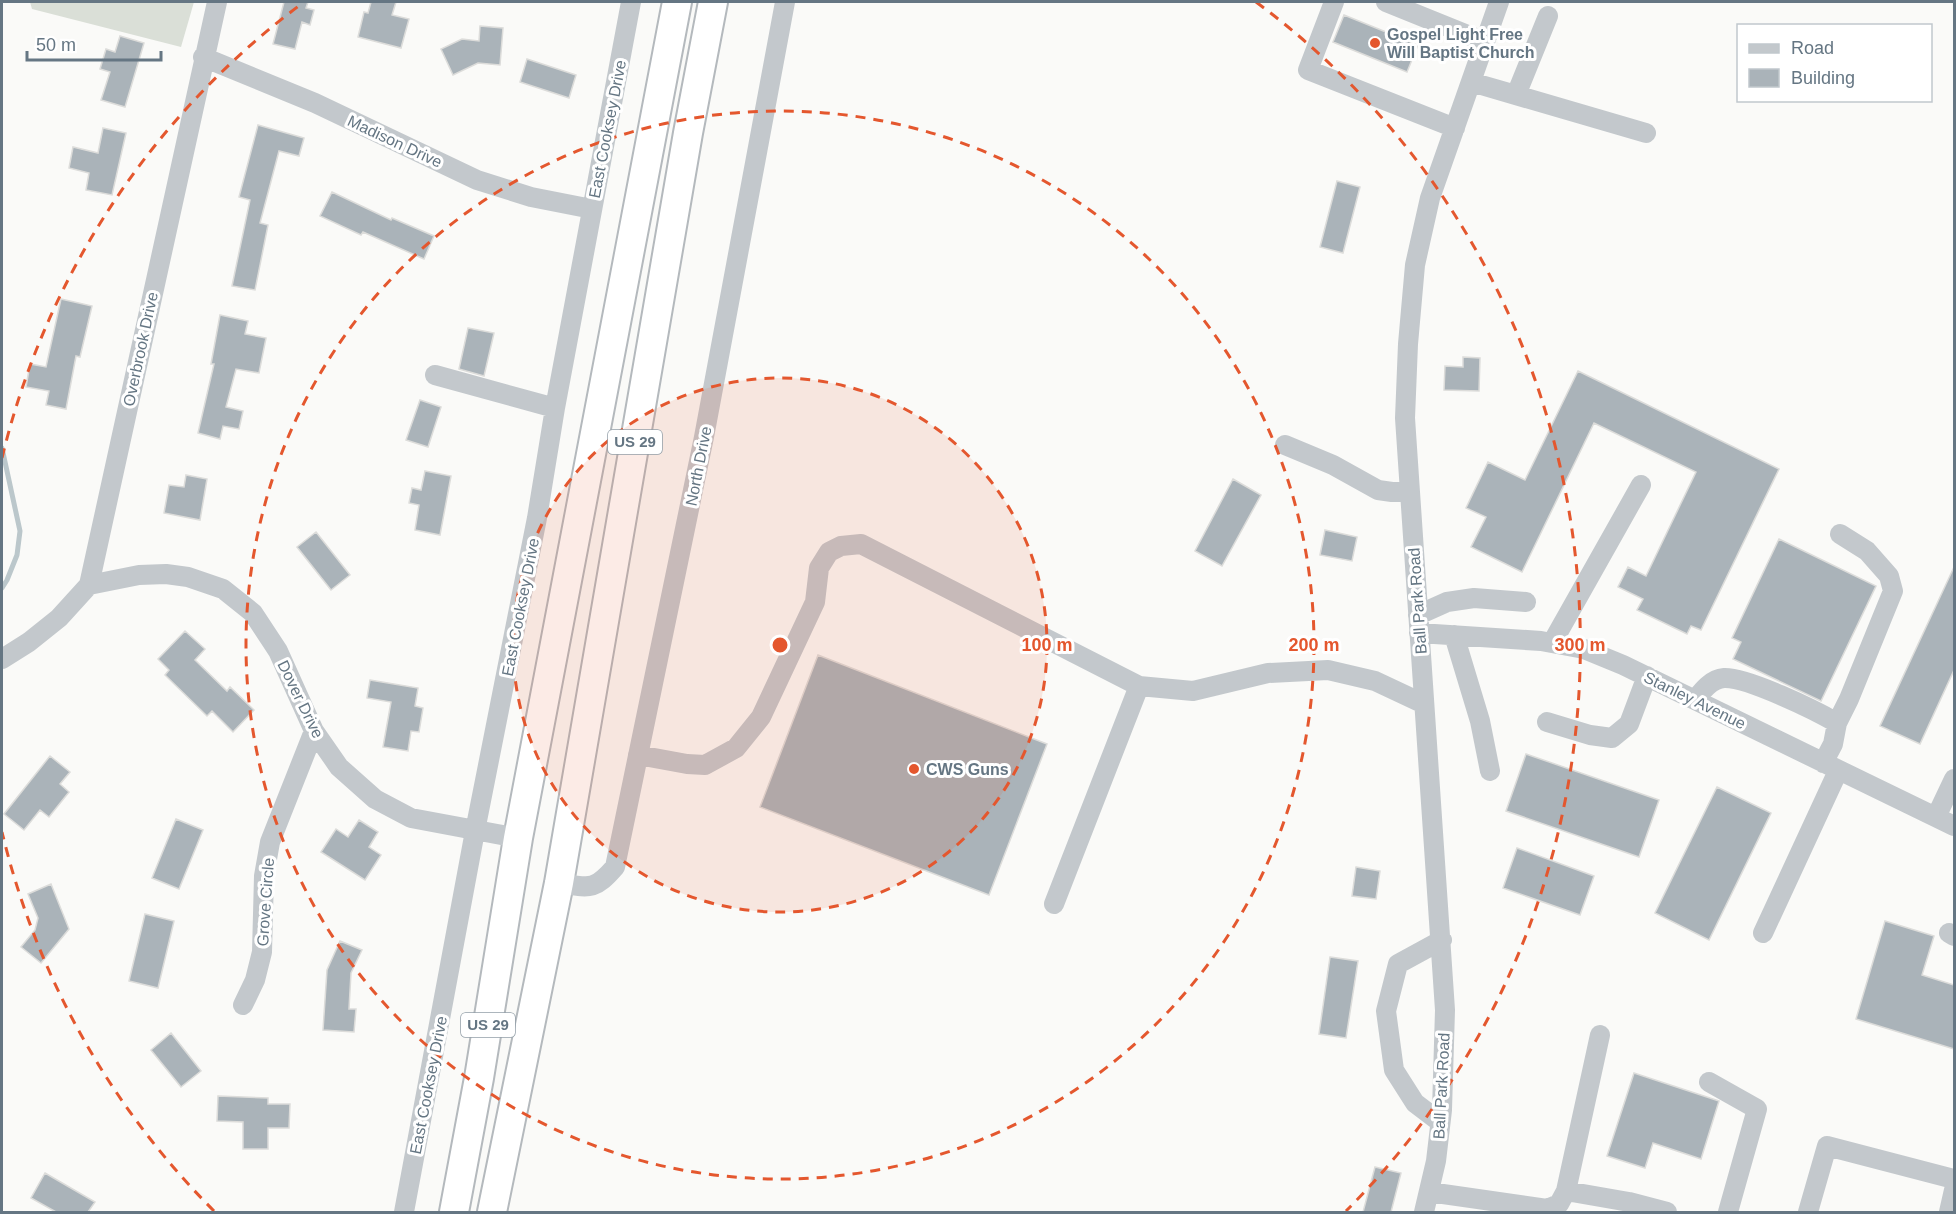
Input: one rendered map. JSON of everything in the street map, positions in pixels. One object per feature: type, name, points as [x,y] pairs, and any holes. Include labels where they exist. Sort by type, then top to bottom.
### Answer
[{"type":"highway","name":"US 29","points":[[454,1212],[479,1078],[518,837],[676,2]]},
{"type":"highway","name":"US 29","points":[[492,1212],[559,883],[688,133],[713,2]]},
{"type":"street","name":"Overbrook Drive","points":[[89,585],[203,57],[217,2]]},
{"type":"street","name":"East Cooksey Drive","points":[[404,1212],[475,831],[537,518],[555,408],[631,2]]},
{"type":"street","name":"North Drive","points":[[559,883],[588,888],[602,882],[615,867],[704,437],[785,2]]},
{"type":"street","points":[[1334,2],[1308,70],[1455,128]]},
{"type":"street","points":[[1386,2],[1485,42]]},
{"type":"street","name":"Ball Park Road","points":[[1424,1212],[1436,1161],[1445,1010],[1442,940],[1409,492],[1405,418],[1408,344],[1415,265],[1430,198],[1499,2]]},
{"type":"street","points":[[1516,95],[1548,16]]},
{"type":"street","name":"Madison Drive","points":[[203,57],[315,103],[477,180],[531,197],[592,209]]},
{"type":"street","points":[[1471,81],[1646,133]]},
{"type":"street","points":[[435,375],[555,408]]},
{"type":"street","points":[[1285,445],[1332,465],[1378,489],[1409,492]]},
{"type":"street","points":[[1552,643],[1641,485]]},
{"type":"street","points":[[1764,933],[1831,767],[1836,723],[1849,699],[1893,591],[1890,576],[1867,551],[1840,534]]},
{"type":"street","points":[[638,755],[705,765],[736,748],[761,717],[815,602],[819,568],[829,552],[841,546],[861,544],[1140,687],[1193,691],[1268,673],[1328,670],[1375,681],[1424,704]]},
{"type":"street","name":"Dover Drive","points":[[89,585],[139,575],[166,574],[188,577],[223,589],[254,613],[278,651],[314,731],[339,767],[375,799],[411,818],[518,837]]},
{"type":"street","points":[[2,659],[29,642],[59,618],[89,585]]},
{"type":"street","points":[[1419,624],[1447,602],[1474,598],[1526,602]]},
{"type":"street","name":"Stanley Avenue","points":[[1419,624],[1454,635],[1552,643],[1584,649],[1647,676],[1954,826]]},
{"type":"street","points":[[1454,635],[1477,710],[1490,771]]},
{"type":"street","points":[[1547,722],[1590,735],[1612,738],[1629,724],[1647,676]]},
{"type":"street","points":[[1695,700],[1707,685],[1723,678],[1739,680],[1811,708],[1836,723]]},
{"type":"street","points":[[1054,904],[1140,687]]},
{"type":"street","name":"Grove Circle","points":[[243,1005],[255,980],[262,952],[264,876],[270,842],[314,731]]},
{"type":"street","points":[[1936,817],[1954,779]]},
{"type":"street","points":[[1440,1122],[1415,1103],[1394,1070],[1386,1011],[1398,964],[1442,940]]},
{"type":"street","points":[[1429,1192],[1547,1209],[1559,1204],[1566,1191],[1600,1035]]},
{"type":"street","points":[[1709,1082],[1757,1108],[1728,1212]]},
{"type":"street","points":[[1808,1212],[1827,1146],[1954,1179]]},
{"type":"street","points":[[1948,1212],[1954,1190]]},
{"type":"street","points":[[1566,1191],[1629,1202],[1667,1212]]},
{"type":"shaded area","points":[[30,2],[194,2],[181,47],[32,9]]},
{"type":"building","points":[[284,2],[308,2],[306,8],[314,10],[310,25],[302,22],[295,49],[273,44]]},
{"type":"building","points":[[371,2],[396,2],[392,15],[409,19],[401,48],[358,37],[364,12],[368,13]]},
{"type":"building","points":[[1344,15],[1418,45],[1407,72],[1333,42]]},
{"type":"building","points":[[480,26],[503,28],[500,65],[478,63],[453,75],[441,49],[462,39],[479,41]]},
{"type":"building","points":[[120,36],[144,43],[125,107],[101,100],[110,72],[100,69],[106,49],[115,52]]},
{"type":"building","points":[[527,59],[576,75],[569,98],[520,82]]},
{"type":"building","points":[[258,125],[304,138],[299,156],[279,151],[260,223],[268,225],[255,290],[232,286],[250,200],[239,197]]},
{"type":"building","points":[[103,128],[126,133],[112,195],[86,190],[89,173],[69,168],[73,147],[98,153]]},
{"type":"building","points":[[1337,181],[1360,187],[1343,253],[1320,247]]},
{"type":"building","points":[[332,192],[391,220],[392,218],[434,236],[424,259],[363,232],[361,235],[320,216]]},
{"type":"building","points":[[61,299],[92,306],[80,357],[76,356],[66,409],[46,405],[49,391],[26,387],[30,364],[46,367]]},
{"type":"building","points":[[220,315],[248,321],[245,334],[266,338],[259,373],[236,369],[226,407],[243,411],[239,429],[223,426],[220,439],[198,433],[214,364],[211,364]]},
{"type":"building","points":[[468,328],[494,333],[484,376],[459,369]]},
{"type":"building","points":[[1463,357],[1480,358],[1479,391],[1444,390],[1445,366],[1463,367]]},
{"type":"building","points":[[1578,371],[1779,469],[1701,630],[1691,626],[1687,634],[1637,610],[1643,599],[1618,587],[1628,567],[1646,576],[1696,472],[1594,423],[1522,572],[1471,547],[1486,517],[1466,508],[1488,462],[1525,480]]},
{"type":"building","points":[[420,400],[441,407],[428,447],[406,440]]},
{"type":"building","points":[[425,471],[451,476],[440,535],[415,530],[419,505],[409,503],[412,488],[421,490]]},
{"type":"building","points":[[186,475],[207,479],[200,520],[164,513],[169,485],[184,487]]},
{"type":"building","points":[[1233,479],[1261,495],[1222,566],[1195,551]]},
{"type":"building","points":[[1325,530],[1357,537],[1352,561],[1320,555]]},
{"type":"building","points":[[316,532],[350,575],[331,590],[297,547]]},
{"type":"building","points":[[1779,539],[1876,586],[1821,701],[1733,659],[1741,642],[1732,638]]},
{"type":"building","points":[[1954,567],[1954,670],[1920,744],[1880,726]]},
{"type":"building","points":[[185,631],[205,649],[195,660],[227,691],[230,687],[254,710],[233,732],[212,711],[207,716],[165,675],[169,670],[158,659]]},
{"type":"building","points":[[818,655],[1047,744],[989,895],[760,807]]},
{"type":"building","points":[[370,680],[418,688],[415,706],[423,708],[419,732],[411,731],[408,751],[383,747],[391,702],[367,698]]},
{"type":"building","points":[[1526,754],[1659,800],[1639,857],[1506,811]]},
{"type":"building","points":[[50,756],[70,772],[60,784],[69,792],[49,817],[40,810],[24,830],[4,814]]},
{"type":"building","points":[[1717,787],[1771,813],[1709,940],[1655,913]]},
{"type":"building","points":[[176,819],[203,830],[179,889],[152,878]]},
{"type":"building","points":[[359,820],[378,832],[369,847],[381,855],[365,880],[321,852],[336,829],[348,837]]},
{"type":"building","points":[[1517,848],[1594,876],[1580,915],[1503,888]]},
{"type":"building","points":[[1356,867],[1380,871],[1376,899],[1352,896]]},
{"type":"building","points":[[51,884],[69,929],[41,963],[21,947],[35,930],[38,918],[28,894]]},
{"type":"building","points":[[145,914],[174,921],[158,988],[129,981]]},
{"type":"building","points":[[1885,921],[1934,936],[1922,975],[1954,985],[1954,1049],[1856,1019]]},
{"type":"building","points":[[340,941],[362,950],[351,973],[349,1009],[356,1009],[354,1032],[323,1030],[327,970]]},
{"type":"building","points":[[1330,957],[1358,961],[1346,1038],[1319,1034]]},
{"type":"building","points":[[171,1033],[201,1071],[181,1087],[151,1050]]},
{"type":"building","points":[[1634,1073],[1719,1101],[1701,1159],[1653,1143],[1645,1168],[1607,1156]]},
{"type":"building","points":[[218,1096],[268,1098],[268,1104],[290,1104],[289,1128],[268,1128],[268,1149],[243,1149],[243,1122],[217,1121]]},
{"type":"building","points":[[1375,1167],[1401,1173],[1391,1212],[1363,1212]]},
{"type":"building","points":[[45,1173],[95,1202],[88,1212],[56,1212],[31,1198]]},
{"type":"waterway","points":[[2,448],[20,531],[17,555],[2,588]]},
{"type":"place","name":"Gospel Light Free Will Baptist Church","points":[[1375,43]]},
{"type":"place","name":"CWS Guns","points":[[914,769]]}]
